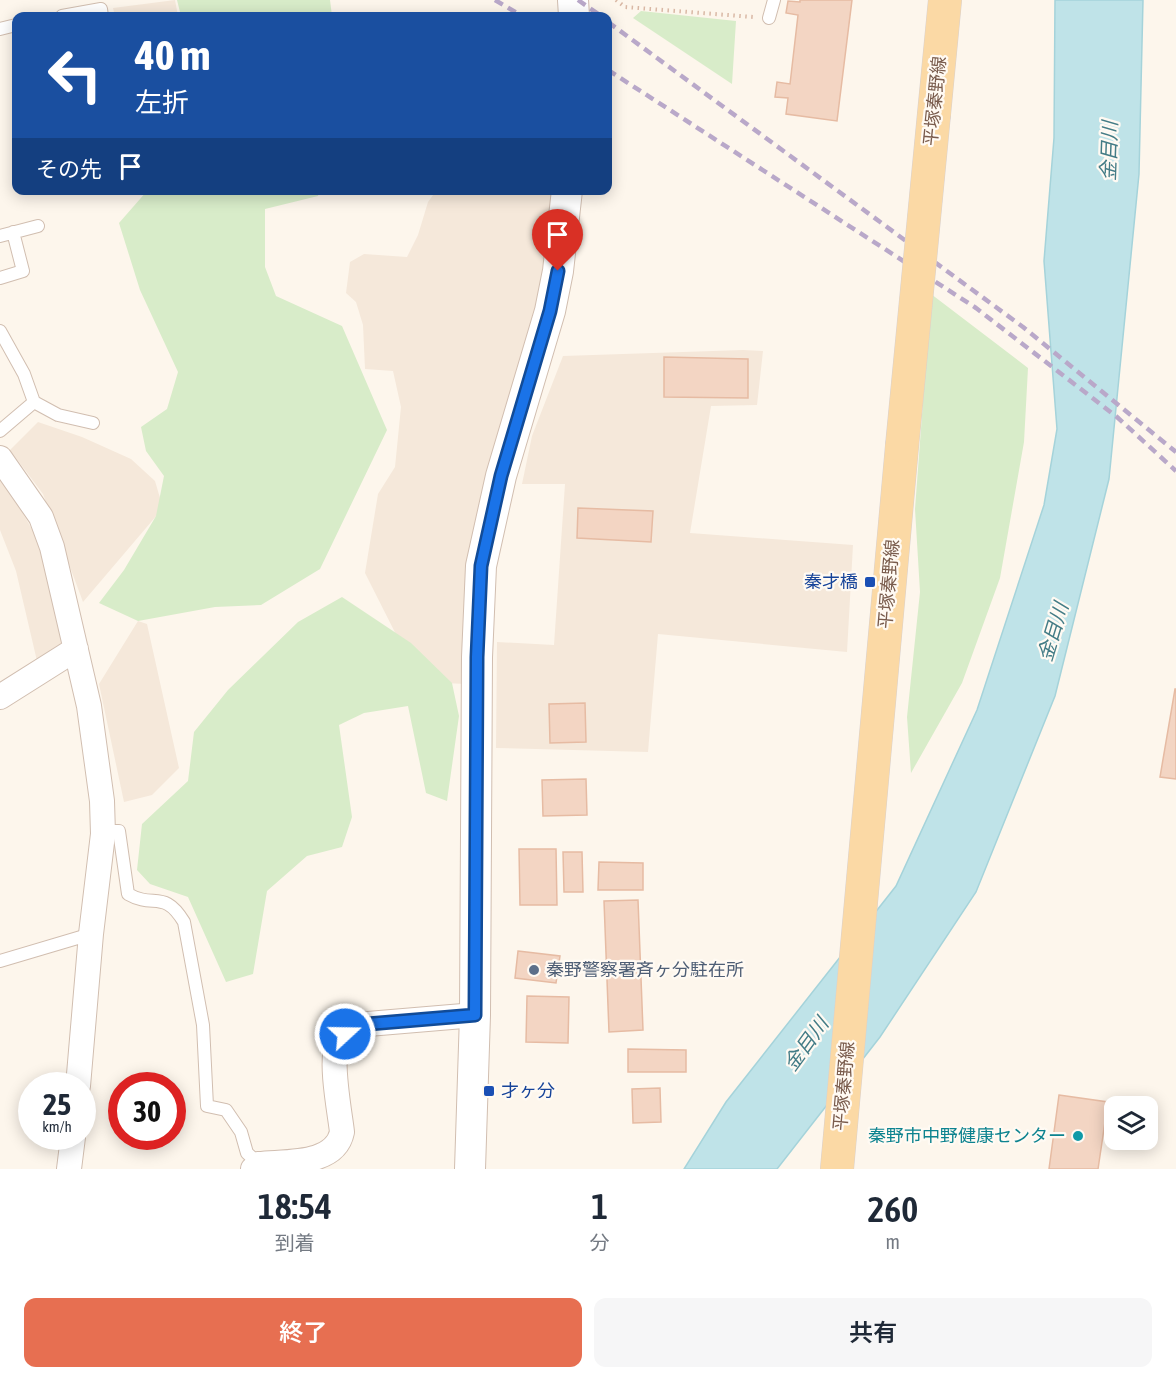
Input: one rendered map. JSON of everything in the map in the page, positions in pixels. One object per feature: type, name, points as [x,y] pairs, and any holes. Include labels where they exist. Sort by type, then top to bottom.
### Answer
[{"type":"main road","name":"平塚秦野線","points":[[837,1164],[945,0]]},
{"type":"street","points":[[470,1169],[475,1015],[477,669],[481,566],[501,476],[550,311],[558,271],[566,195]]},
{"type":"street","points":[[0,458],[41,517],[52,547],[76,649],[97,759],[103,831],[91,934],[79,1072]]},
{"type":"street","points":[[0,697],[76,649]]},
{"type":"street","points":[[256,1167],[317,1158],[330,1152],[340,1142],[342,1132],[334,1060],[336,1047],[345,1034],[356,1025],[475,1015]]},
{"type":"street","points":[[69,1169],[71,1150]]},
{"type":"lane","points":[[769,18],[774,0]]},
{"type":"lane","points":[[84,12],[101,9],[101,12]]},
{"type":"lane","points":[[0,236],[38,226]]},
{"type":"lane","points":[[0,278],[23,272],[13,232]]},
{"type":"lane","points":[[0,331],[24,374],[34,402],[58,415],[93,423]]},
{"type":"lane","points":[[0,431],[34,402]]},
{"type":"lane","points":[[103,831],[119,831],[128,894],[138,900],[165,901],[175,908],[183,922],[203,1025],[207,1106],[226,1110],[241,1132],[247,1153],[256,1167]]},
{"type":"lane","points":[[0,961],[91,934]]},
{"type":"path","points":[[616,0],[625,7],[769,18]]},
{"type":"shaded area","points":[[175,0],[177,12],[114,12],[113,8]]},
{"type":"shaded area","points":[[433,195],[559,195],[551,276],[495,467],[477,512],[471,573],[467,684],[420,682],[365,573],[378,494],[395,467],[401,407],[393,371],[365,369],[363,325],[356,302],[346,293],[350,262],[364,254],[407,257],[418,235],[428,202]]},
{"type":"shaded area","points":[[763,351],[757,405],[711,406],[690,533],[853,545],[847,652],[658,634],[648,752],[496,748],[497,642],[554,645],[565,484],[522,484],[532,436],[563,356]]},
{"type":"shaded area","points":[[38,422],[82,437],[131,459],[155,481],[163,508],[83,602],[43,494],[10,450]]},
{"type":"shaded area","points":[[0,474],[44,550],[65,643],[37,661],[16,571],[0,530]]},
{"type":"shaded area","points":[[138,621],[147,624],[179,768],[152,795],[124,802],[99,684]]},
{"type":"green space","points":[[177,0],[330,0],[332,12],[180,12]]},
{"type":"green space","points":[[641,11],[736,21],[732,84],[633,18]]},
{"type":"green space","points":[[144,195],[318,195],[265,209],[265,267],[276,296],[342,326],[387,430],[320,569],[261,605],[215,607],[138,621],[99,603],[124,570],[156,516],[164,476],[146,451],[141,427],[167,409],[178,372],[140,290],[119,223]]},
{"type":"green space","points":[[931,294],[1028,368],[1024,442],[1000,578],[962,683],[911,773],[907,717],[920,592],[915,509]]},
{"type":"green space","points":[[342,597],[411,643],[452,683],[459,716],[447,801],[426,793],[408,706],[364,713],[339,725],[352,817],[342,847],[307,856],[267,891],[253,974],[226,982],[188,897],[150,884],[137,870],[142,824],[188,781],[194,732],[228,690],[298,622]]},
{"type":"water","name":"金目川","points":[[1055,0],[1143,0],[1139,174],[1109,479],[1055,696],[976,892],[880,1037],[777,1169],[684,1169],[726,1102],[896,886],[977,710],[1044,505],[1057,429],[1044,261],[1054,138]]},
{"type":"building","points":[[800,0],[852,0],[837,121],[786,114],[788,98],[775,97],[777,82],[790,84],[798,15],[786,13],[788,1],[800,2]]},
{"type":"building","points":[[664,357],[748,359],[748,398],[664,397]]},
{"type":"building","points":[[578,508],[653,511],[651,542],[577,538]]},
{"type":"building","points":[[1176,689],[1176,779],[1160,777]]},
{"type":"building","points":[[585,703],[586,742],[550,743],[549,704]]},
{"type":"building","points":[[586,779],[587,815],[543,816],[542,780]]},
{"type":"building","points":[[519,849],[556,849],[557,905],[520,905]]},
{"type":"building","points":[[563,852],[582,852],[583,892],[564,892]]},
{"type":"building","points":[[599,862],[643,863],[643,890],[598,890]]},
{"type":"building","points":[[638,900],[643,1030],[609,1032],[604,901]]},
{"type":"building","points":[[518,951],[560,956],[556,983],[515,978]]},
{"type":"building","points":[[527,996],[569,997],[568,1043],[526,1042]]},
{"type":"building","points":[[628,1049],[686,1050],[686,1072],[628,1072]]},
{"type":"building","points":[[660,1088],[661,1122],[633,1123],[632,1089]]},
{"type":"building","name":"秦野市中野健康センター","points":[[1059,1095],[1104,1101],[1104,1129],[1098,1169],[1049,1169]]},
{"type":"railway","points":[[495,0],[515,12]]},
{"type":"railway","points":[[578,0],[595,12]]},
{"type":"railway","points":[[612,25],[1023,327],[1176,452]]},
{"type":"railway","points":[[612,73],[976,308],[1117,417],[1176,471]]},
{"type":"place","name":"秦才橋","points":[[870,582]]},
{"type":"place","name":"秦野警察署斉ヶ分駐在所","points":[[534,970]]},
{"type":"place","name":"才ヶ分","points":[[489,1091]]},
{"type":"place","name":"秦野市中野健康センター","points":[[1078,1136]]},
{"type":"route","points":[[345,1034],[356,1025],[475,1015],[477,657],[481,566],[501,476],[550,311],[558,271]]}]
